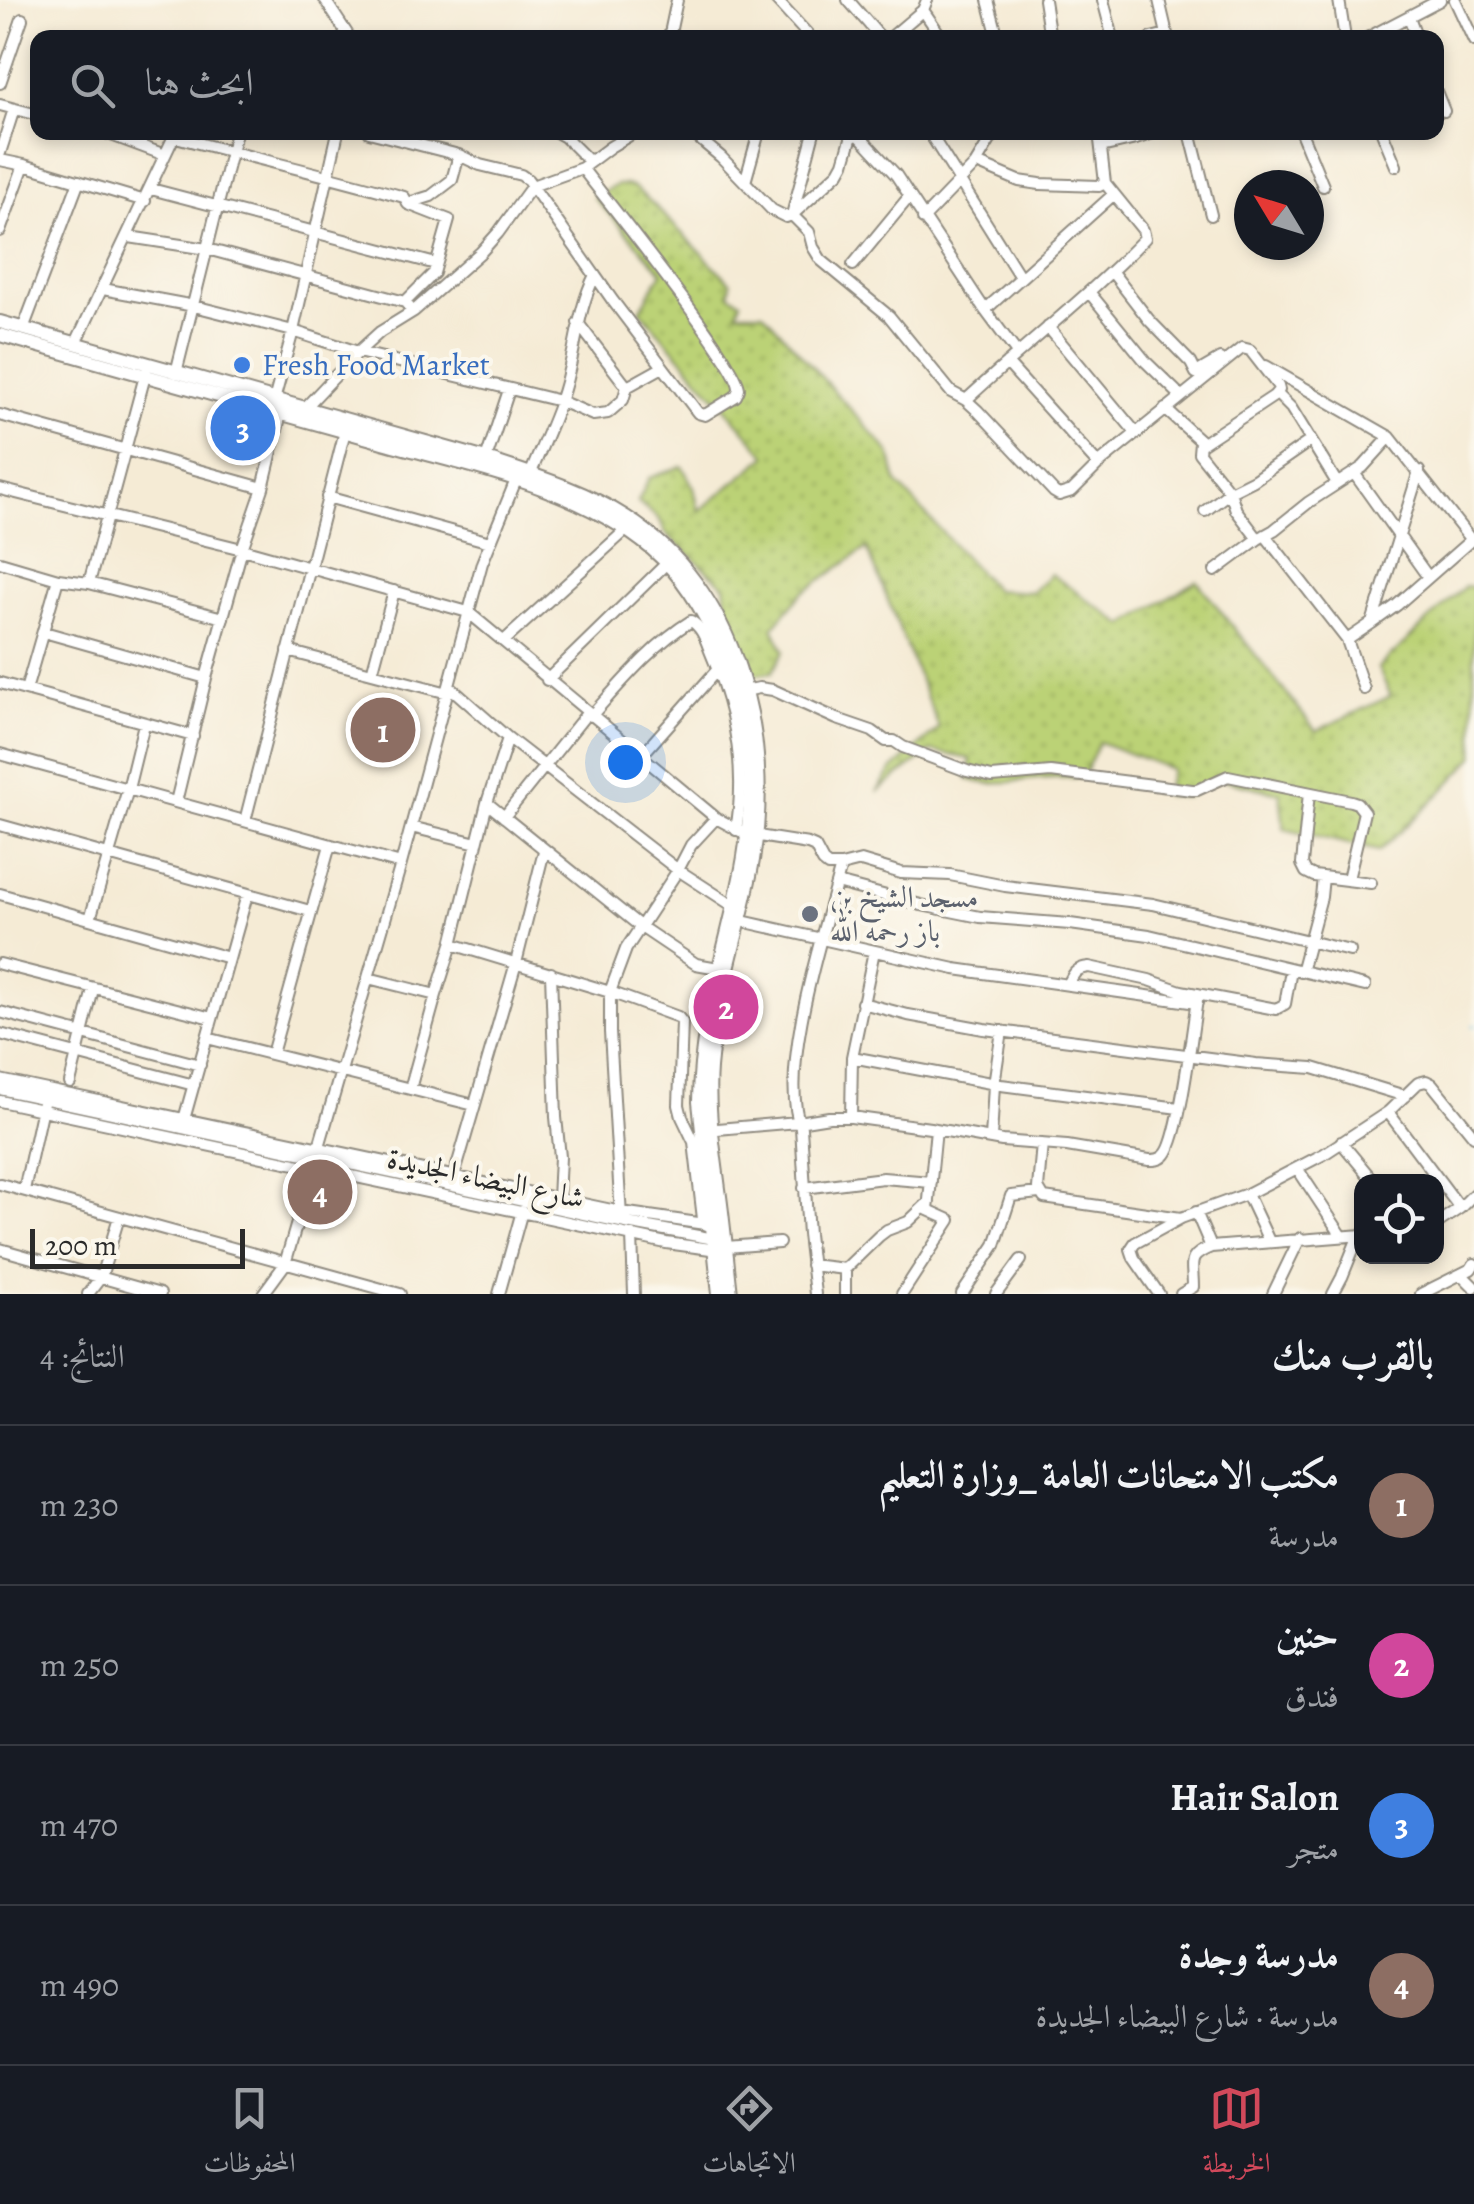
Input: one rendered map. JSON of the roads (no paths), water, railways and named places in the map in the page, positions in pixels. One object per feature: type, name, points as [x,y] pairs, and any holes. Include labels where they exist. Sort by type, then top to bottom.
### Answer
[{"type":"main road","points":[[0,322],[147,370],[176,373],[275,408]]},
{"type":"main road","points":[[0,335],[486,459],[626,530],[671,560]]},
{"type":"main road","points":[[301,413],[344,431],[586,496],[644,529],[708,609],[740,692],[750,794],[737,914],[713,1043],[708,1130]]},
{"type":"main road","points":[[719,1294],[719,1239],[708,1130],[699,1087],[702,1044],[718,968],[737,914]]},
{"type":"main road","points":[[719,1239],[732,1294]]},
{"type":"street","points":[[325,0],[345,30]]},
{"type":"street","points":[[671,30],[678,0]]},
{"type":"street","points":[[776,0],[804,30]]},
{"type":"street","points":[[848,0],[874,30]]},
{"type":"street","points":[[988,0],[996,30]]},
{"type":"street","points":[[1044,0],[1049,30]]},
{"type":"street","points":[[1104,0],[1110,30]]},
{"type":"street","points":[[1160,0],[1167,30]]},
{"type":"street","points":[[1339,0],[1345,30]]},
{"type":"street","points":[[1383,30],[1439,0]]},
{"type":"street","points":[[1456,0],[1474,42]]},
{"type":"street","points":[[898,30],[925,5],[938,30]]},
{"type":"street","points":[[1409,17],[1413,30]]},
{"type":"street","points":[[0,83],[22,19]]},
{"type":"street","points":[[794,30],[797,22]]},
{"type":"street","points":[[0,104],[30,113]]},
{"type":"street","points":[[14,109],[0,157],[145,201]]},
{"type":"street","points":[[125,140],[166,155]]},
{"type":"street","points":[[76,344],[173,140]]},
{"type":"street","points":[[194,140],[404,197],[408,204],[449,220],[434,273],[409,307]]},
{"type":"street","points":[[176,373],[234,140]]},
{"type":"street","points":[[176,802],[222,618],[262,488],[275,408],[336,140]]},
{"type":"street","points":[[402,140],[521,175],[663,367],[701,415],[705,415],[738,394],[738,384],[728,364],[568,140]]},
{"type":"street","points":[[301,413],[380,332],[489,243],[532,186],[586,165],[623,140]]},
{"type":"street","points":[[701,140],[780,216],[792,215],[839,172],[851,140]]},
{"type":"street","points":[[745,182],[757,140]]},
{"type":"street","points":[[792,215],[812,140]]},
{"type":"street","points":[[862,140],[896,175],[984,310],[1018,353]]},
{"type":"street","points":[[935,140],[1020,277]]},
{"type":"street","points":[[923,219],[960,183],[990,140]]},
{"type":"street","points":[[966,400],[1112,272],[1145,238],[1146,234],[1105,183],[1100,140]]},
{"type":"street","points":[[1101,148],[1124,140]]},
{"type":"street","points":[[1192,140],[1211,216]]},
{"type":"street","points":[[1304,140],[1316,170]]},
{"type":"street","points":[[1385,140],[1396,166]]},
{"type":"street","points":[[408,204],[431,196],[452,180],[459,154]]},
{"type":"street","points":[[0,231],[24,164]]},
{"type":"street","points":[[975,165],[1019,181],[1040,184],[1105,183]]},
{"type":"street","points":[[24,329],[79,181]]},
{"type":"street","points":[[151,189],[436,264]]},
{"type":"street","points":[[984,310],[1114,194]]},
{"type":"street","points":[[853,265],[910,197]]},
{"type":"street","points":[[792,215],[809,232],[820,260],[889,316],[951,392],[966,400],[1058,494],[1072,491],[1136,432],[1240,350]]},
{"type":"street","points":[[128,236],[207,250],[409,307]]},
{"type":"street","points":[[1112,272],[1196,373],[1245,347],[1278,386],[1277,394],[1207,442],[1200,442],[1164,410]]},
{"type":"street","points":[[263,1294],[285,1264],[490,542],[525,479],[560,401],[578,323],[595,275]]},
{"type":"street","points":[[103,289],[194,306],[293,331],[358,352],[560,401],[593,416],[608,413],[624,400],[627,387],[663,367]]},
{"type":"street","points":[[1089,292],[1146,362],[1182,396]]},
{"type":"street","points":[[578,323],[627,387]]},
{"type":"street","points":[[1048,327],[1136,432]]},
{"type":"street","points":[[1260,362],[1390,438],[1471,540],[1347,640]]},
{"type":"street","points":[[1006,363],[1089,455],[1096,462],[1102,461]]},
{"type":"street","points":[[90,583],[147,370]]},
{"type":"street","points":[[486,459],[509,390]]},
{"type":"street","points":[[1277,394],[1291,408],[1337,483]]},
{"type":"street","points":[[0,415],[262,488]]},
{"type":"street","points":[[245,821],[344,431]]},
{"type":"street","points":[[1214,571],[1363,467],[1390,438]]},
{"type":"street","points":[[1200,442],[1199,453],[1230,492],[1236,510],[1347,640],[1364,689]]},
{"type":"street","points":[[1205,511],[1310,442]]},
{"type":"street","points":[[1372,623],[1419,471]]},
{"type":"street","points":[[1354,473],[1428,578]]},
{"type":"street","points":[[0,489],[242,549],[468,612],[716,818],[746,833],[808,844],[815,847],[828,866],[861,861],[901,873],[950,875],[1005,886],[1153,904],[1350,951]]},
{"type":"street","points":[[327,498],[490,542]]},
{"type":"street","points":[[504,641],[626,530]]},
{"type":"street","points":[[548,680],[671,560]]},
{"type":"street","points":[[0,562],[222,618]]},
{"type":"street","points":[[26,690],[58,579]]},
{"type":"street","points":[[372,673],[394,591]]},
{"type":"street","points":[[504,817],[590,714],[691,622],[700,628],[726,664],[746,833]]},
{"type":"street","points":[[44,632],[206,678]]},
{"type":"street","points":[[288,651],[449,690],[737,914],[823,939],[955,969],[1276,1010],[1285,1004],[1309,943],[1323,876]]},
{"type":"street","points":[[641,756],[726,664]]},
{"type":"street","points":[[0,683],[193,736]]},
{"type":"street","points":[[740,692],[773,690],[904,748],[992,777],[1051,772],[1198,790],[1228,776],[1351,801],[1364,812],[1348,879]]},
{"type":"street","points":[[90,919],[144,724]]},
{"type":"street","points":[[410,1089],[508,738]]},
{"type":"street","points":[[0,754],[401,864]]},
{"type":"street","points":[[1309,792],[1302,864],[1306,872],[1371,883]]},
{"type":"street","points":[[487,803],[641,927],[696,964],[718,968]]},
{"type":"street","points":[[634,1294],[624,1225],[610,992],[626,949],[691,846],[716,818]]},
{"type":"street","points":[[0,825],[310,911]]},
{"type":"street","points":[[411,827],[477,843]]},
{"type":"street","points":[[272,1054],[330,844]]},
{"type":"street","points":[[452,1186],[544,851]]},
{"type":"street","points":[[815,1294],[796,1086],[799,1040],[810,980],[841,866]]},
{"type":"street","points":[[837,883],[980,917],[1149,935],[1365,986]]},
{"type":"street","points":[[0,894],[229,958]]},
{"type":"street","points":[[0,1080],[183,1124],[247,895]]},
{"type":"street","points":[[452,944],[610,992],[682,1022],[679,1105],[694,1142],[719,1239]]},
{"type":"street","points":[[851,1118],[852,1058],[874,951]]},
{"type":"street","points":[[0,964],[212,1018]]},
{"type":"street","points":[[1068,985],[1075,972],[1089,967],[1148,980],[1197,999]]},
{"type":"street","points":[[551,973],[560,1157],[558,1199]]},
{"type":"street","points":[[368,978],[436,995]]},
{"type":"street","points":[[70,1083],[93,989]]},
{"type":"street","points":[[708,1130],[851,1118],[1159,1159],[1171,1144],[1197,999]]},
{"type":"street","points":[[862,1003],[1002,1031],[1313,1068],[1405,1096]]},
{"type":"street","points":[[0,1012],[200,1065]]},
{"type":"street","points":[[991,1139],[1002,1031]]},
{"type":"street","points":[[0,1034],[194,1085]]},
{"type":"street","points":[[207,1038],[474,1105]]},
{"type":"street","points":[[852,1058],[994,1084],[1179,1108]]},
{"type":"street","points":[[1159,1294],[1134,1258],[1134,1243],[1181,1218],[1247,1194],[1297,1168],[1388,1112],[1418,1083],[1432,1084],[1474,1136]]},
{"type":"street","name":"شارع البيضاء الجديدة","points":[[0,1090],[43,1104],[316,1157],[624,1225]]},
{"type":"street","name":"شارع البيضاء الجديدة","points":[[0,1101],[183,1124],[316,1157]]},
{"type":"street","points":[[24,1190],[43,1104]]},
{"type":"street","points":[[1388,1112],[1460,1208]]},
{"type":"street","points":[[902,1294],[950,1220],[928,1210],[936,1129]]},
{"type":"street","points":[[1341,1142],[1367,1174]]},
{"type":"street","points":[[1040,1193],[1042,1144]]},
{"type":"street","points":[[316,1157],[452,1186],[558,1199],[624,1225],[779,1243]]},
{"type":"street","points":[[1297,1168],[1342,1236]]},
{"type":"street","points":[[804,1188],[884,1178],[931,1182]]},
{"type":"street","points":[[0,1184],[400,1294]]},
{"type":"street","name":"شارع البيضاء الجديدة","points":[[452,1186],[522,1211],[719,1239]]},
{"type":"street","points":[[962,1294],[995,1245],[1011,1196],[1040,1193],[1051,1200],[1181,1218]]},
{"type":"street","points":[[1247,1194],[1270,1241]]},
{"type":"street","points":[[1444,1219],[1474,1194]]},
{"type":"street","points":[[845,1294],[845,1269],[879,1236],[908,1222],[929,1202]]},
{"type":"street","points":[[499,1294],[522,1211]]},
{"type":"street","points":[[1196,1212],[1212,1247]]},
{"type":"street","points":[[88,1294],[101,1277],[119,1217]]},
{"type":"street","points":[[1181,1294],[1193,1290],[1194,1255],[1212,1247],[1354,1235]]},
{"type":"street","points":[[1273,1294],[1300,1238]]},
{"type":"street","points":[[1333,1294],[1354,1248]]},
{"type":"street","points":[[0,1249],[160,1294]]},
{"type":"street","points":[[996,1294],[1021,1260]]},
{"type":"street","points":[[1422,1294],[1474,1264]]},
{"type":"street","points":[[812,1266],[845,1269]]},
{"type":"street","points":[[1462,1274],[1474,1287]]},
{"type":"place","name":"Fresh Food Market","points":[[242,365]]},
{"type":"place","name":"Hair Salon","points":[[243,428]]},
{"type":"place","name":"مكتب الامتحانات العامة _وزارة التعليم","points":[[383,730]]},
{"type":"place","name":"مسجد الشيخ بن باز رحمه الله","points":[[810,914]]},
{"type":"place","name":"حنين","points":[[726,1007]]},
{"type":"place","name":"مدرسة وجدة","points":[[320,1192]]}]
